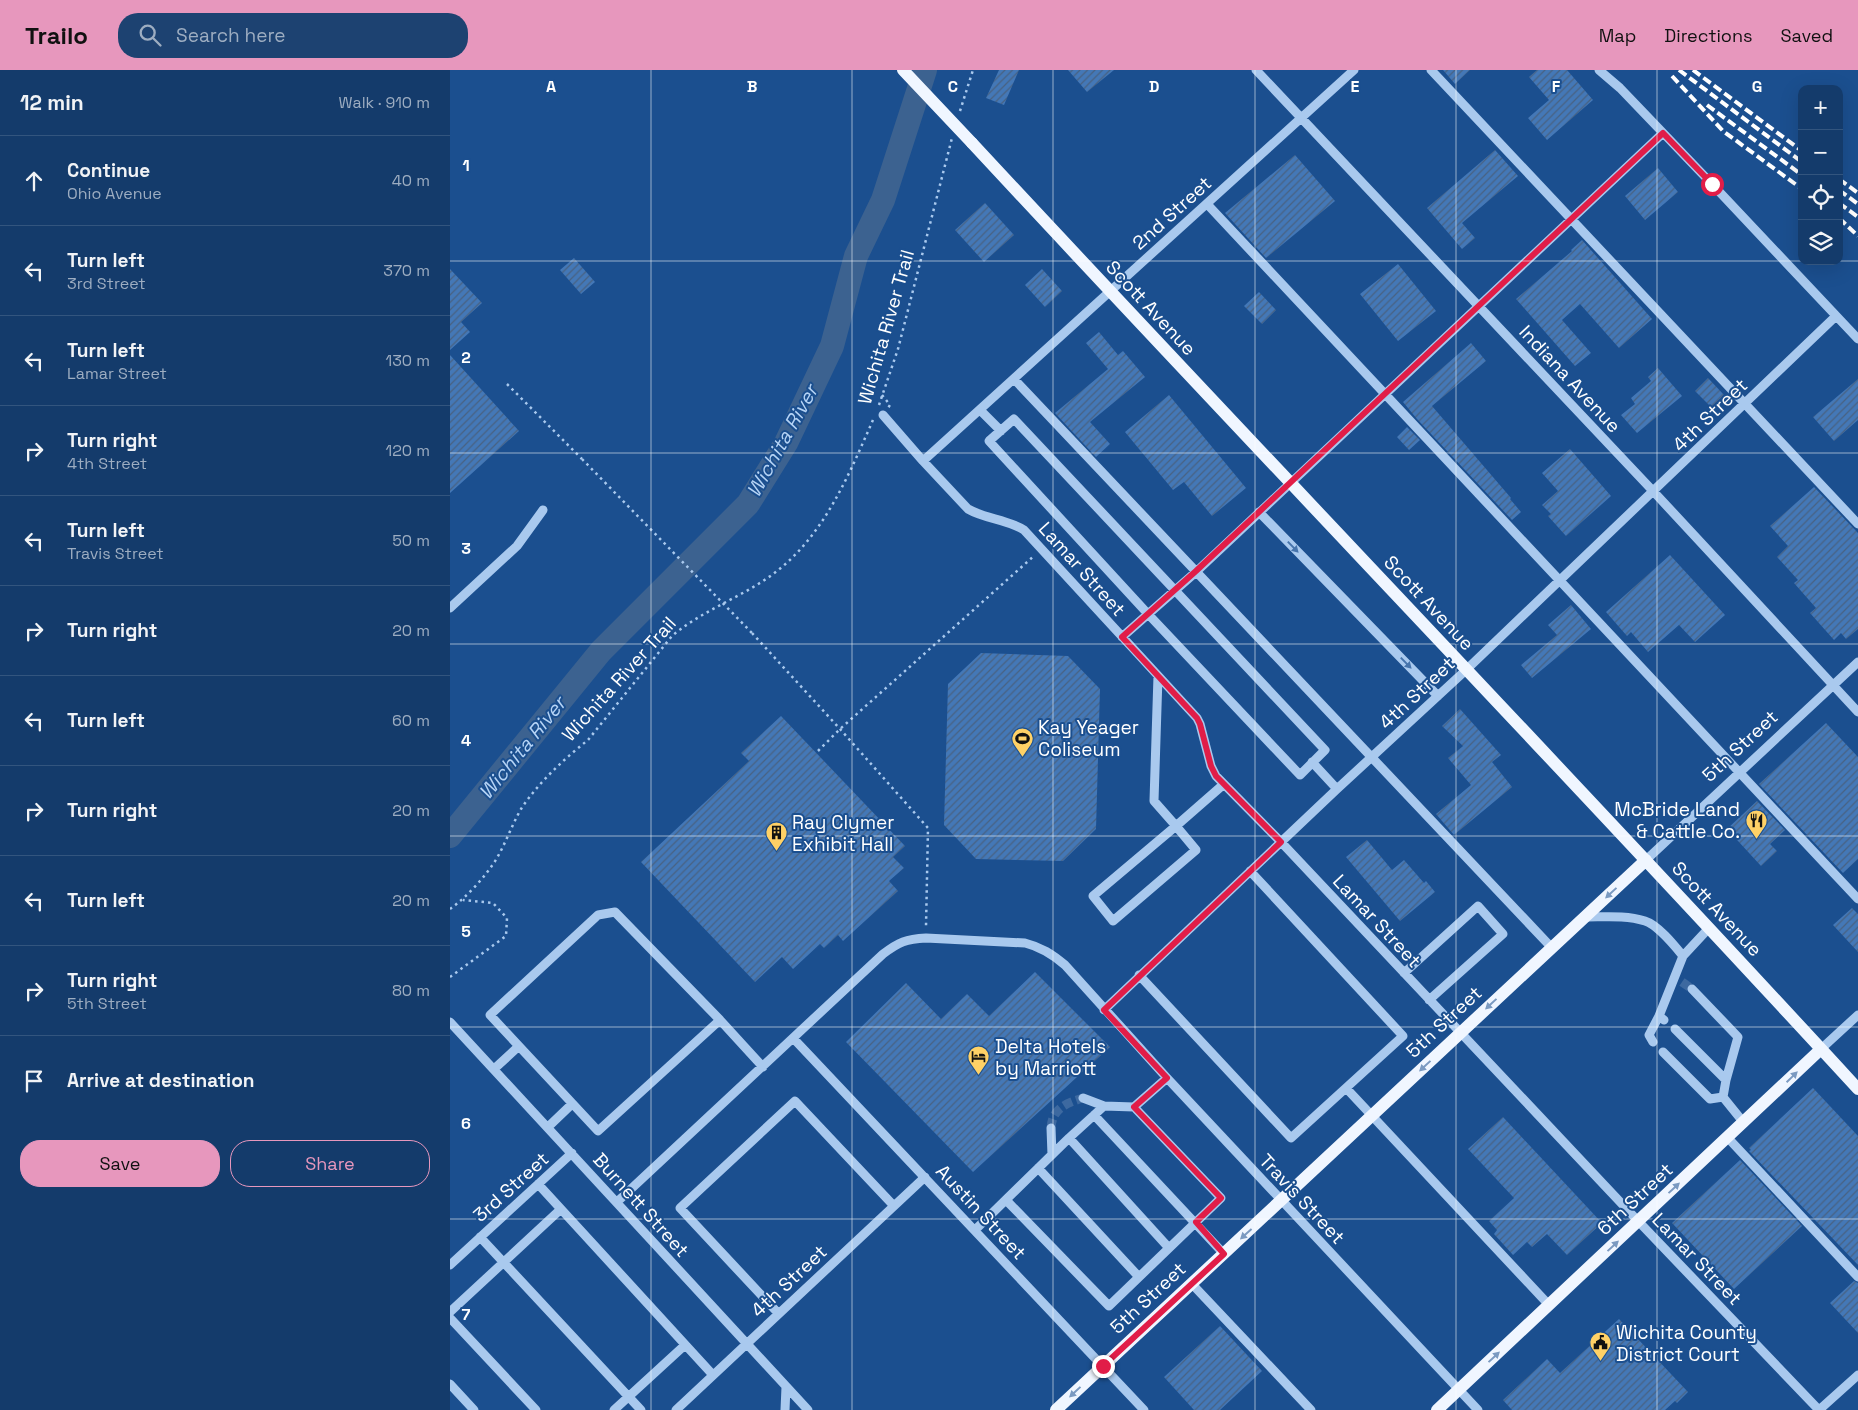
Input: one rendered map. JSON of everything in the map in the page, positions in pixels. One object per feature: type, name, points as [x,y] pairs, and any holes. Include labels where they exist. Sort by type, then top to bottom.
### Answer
[{"type":"main road","name":"Scott Avenue","points":[[903,70],[1646,860],[1858,1089]]},
{"type":"main road","name":"5th Street","points":[[1056,1410],[1646,860]]},
{"type":"main road","name":"6th Street","points":[[1437,1410],[1821,1049]]},
{"type":"street","name":"Indiana Avenue","points":[[1256,70],[1858,712]]},
{"type":"street","name":"2nd Street","points":[[923,461],[1354,70]]},
{"type":"street","points":[[1431,70],[1858,524]]},
{"type":"street","points":[[1599,70],[1620,88],[1858,339]]},
{"type":"street","points":[[1122,637],[1196,571],[1663,133]]},
{"type":"street","points":[[1207,204],[1858,899]]},
{"type":"street","name":"4th Street","points":[[1104,1010],[1250,870],[1560,581],[1836,316]]},
{"type":"street","points":[[1014,378],[1370,758],[1552,948]]},
{"type":"street","points":[[980,410],[1001,431]]},
{"type":"street","name":"Lamar Street","points":[[880,413],[968,508],[976,514],[1015,524],[1024,530],[1042,549],[1197,718],[1211,766],[1216,776],[1281,842],[1819,1410]]},
{"type":"street","points":[[1014,419],[1176,589],[1325,750],[1300,774],[1148,614],[989,442],[1014,419]]},
{"type":"street","points":[[450,608],[518,546],[544,510]]},
{"type":"street","points":[[1259,512],[1438,696]]},
{"type":"street","name":"5th Street","points":[[1646,860],[1858,662]]},
{"type":"street","points":[[1158,676],[1154,801],[1176,826],[1196,850],[1113,921],[1093,896],[1176,826],[1224,784]]},
{"type":"street","points":[[1312,762],[1337,789]]},
{"type":"street","points":[[1139,975],[1291,1138],[1403,1036],[1250,870]]},
{"type":"street","points":[[1404,973],[1478,906],[1503,934],[1430,1000]]},
{"type":"street","points":[[720,1020],[598,1131],[490,1015],[598,915],[615,912],[720,1020],[763,1067]]},
{"type":"street","points":[[1586,917],[1618,917],[1647,921],[1668,938],[1683,956]]},
{"type":"street","points":[[1653,1042],[1649,1035],[1662,1018],[1678,979],[1683,956],[1709,928]]},
{"type":"street","name":"Travis Street","points":[[617,1202],[883,954],[898,943],[910,939],[926,938],[1025,943],[1040,947],[1052,954],[1064,965],[1167,1078],[1478,1410]]},
{"type":"street","points":[[1692,989],[1738,1037],[1723,1098],[1744,1123]]},
{"type":"street","name":"6th Street","points":[[1821,1049],[1858,1015]]},
{"type":"street","name":"Burnett Street","points":[[450,1022],[808,1410]]},
{"type":"street","points":[[1675,1029],[1726,1080]]},
{"type":"street","name":"Austin Street","points":[[793,1038],[1144,1410]]},
{"type":"street","points":[[494,1069],[519,1046]]},
{"type":"street","points":[[1663,1052],[1710,1099],[1723,1098]]},
{"type":"street","points":[[1083,1098],[1104,1106],[1134,1107],[1167,1078]]},
{"type":"street","points":[[1346,1088],[1549,1305]]},
{"type":"street","points":[[778,1314],[680,1208],[795,1101],[894,1206]]},
{"type":"street","points":[[548,1127],[572,1104]]},
{"type":"street","points":[[975,1230],[1104,1106]]},
{"type":"street","points":[[1006,1200],[1109,1306],[1221,1198],[1134,1107]]},
{"type":"street","points":[[1094,1115],[1224,1254]]},
{"type":"street","points":[[1050,1128],[1052,1155]]},
{"type":"street","points":[[1069,1138],[1170,1248]]},
{"type":"street","points":[[1728,1138],[1858,1277]]},
{"type":"street","name":"3rd Street","points":[[450,1264],[572,1153]]},
{"type":"street","points":[[1038,1168],[1139,1277]]},
{"type":"street","name":"4th Street","points":[[676,1410],[925,1177]]},
{"type":"street","points":[[538,1184],[713,1375]]},
{"type":"street","points":[[450,1312],[561,1209]]},
{"type":"street","points":[[480,1237],[641,1410]]},
{"type":"street","points":[[1192,1284],[1311,1410]]},
{"type":"street","points":[[450,1318],[536,1410]]},
{"type":"street","points":[[614,1410],[685,1344]]},
{"type":"street","points":[[1819,1410],[1858,1375]]},
{"type":"street","points":[[450,1384],[474,1410]]},
{"type":"street","points":[[785,1410],[786,1387]]},
{"type":"path","points":[[959,116],[973,70]]},
{"type":"path","name":"Wichita River Trail","points":[[880,413],[953,134]]},
{"type":"path","points":[[507,384],[752,633],[928,828],[926,938]]},
{"type":"path","name":"Wichita River Trail","points":[[450,909],[463,900],[497,859],[521,810],[533,793],[572,752],[588,740],[672,636],[687,623],[742,593],[782,568],[800,550],[824,519],[846,479],[874,418]]},
{"type":"path","points":[[818,752],[840,729],[1042,549]]},
{"type":"path","points":[[450,977],[506,936],[507,918],[493,903],[463,900]]},
{"type":"building","points":[[999,70],[1019,70],[1004,105],[986,98]]},
{"type":"building","points":[[1068,70],[1114,70],[1087,92]]},
{"type":"building","points":[[1443,70],[1470,70],[1455,84]]},
{"type":"building","points":[[1537,70],[1567,70],[1593,100],[1547,140],[1528,118],[1549,100],[1529,77]]},
{"type":"building","points":[[1495,150],[1518,176],[1462,223],[1475,238],[1462,249],[1427,208]]},
{"type":"building","points":[[1295,155],[1335,201],[1266,258],[1225,213]]},
{"type":"building","points":[[1658,168],[1678,192],[1645,220],[1625,196]]},
{"type":"building","points":[[985,203],[1014,235],[984,262],[955,230]]},
{"type":"building","points":[[1582,240],[1652,319],[1619,348],[1580,304],[1562,320],[1591,353],[1575,366],[1516,299],[1572,251]]},
{"type":"building","points":[[574,258],[595,282],[581,294],[560,270]]},
{"type":"building","points":[[1398,264],[1436,311],[1398,341],[1360,294]]},
{"type":"building","points":[[450,269],[482,303],[461,322],[470,332],[450,350]]},
{"type":"building","points":[[1042,269],[1062,291],[1045,307],[1025,285]]},
{"type":"building","points":[[1259,292],[1276,310],[1262,324],[1244,306]]},
{"type":"building","points":[[1099,332],[1118,355],[1123,351],[1145,377],[1090,422],[1110,444],[1096,457],[1055,413],[1108,369],[1086,343]]},
{"type":"building","points":[[1471,343],[1486,361],[1432,406],[1521,512],[1512,520],[1403,402]]},
{"type":"building","points":[[450,355],[519,431],[450,493]]},
{"type":"building","points":[[1658,368],[1682,396],[1637,433],[1621,415],[1635,404],[1631,398],[1651,381],[1648,377]]},
{"type":"building","points":[[1708,378],[1724,395],[1711,407],[1695,391]]},
{"type":"building","points":[[1858,379],[1858,420],[1834,441],[1813,417]]},
{"type":"building","points":[[1169,395],[1246,488],[1212,516],[1184,482],[1173,490],[1125,432]]},
{"type":"building","points":[[1407,427],[1420,440],[1409,450],[1397,437]]},
{"type":"building","points":[[1570,449],[1611,496],[1566,536],[1548,516],[1551,514],[1542,505],[1558,491],[1542,473]]},
{"type":"building","points":[[1814,487],[1858,533],[1858,629],[1846,639],[1841,633],[1834,640],[1810,613],[1816,608],[1794,583],[1798,580],[1777,557],[1788,546],[1770,526]]},
{"type":"building","points":[[1670,555],[1725,615],[1695,642],[1679,625],[1648,652],[1631,632],[1627,636],[1606,612]]},
{"type":"building","points":[[1571,605],[1591,629],[1532,678],[1521,665],[1557,635],[1548,625]]},
{"type":"building","name":"Kay Yeager Coliseum","points":[[981,653],[1068,656],[1100,689],[1096,829],[1063,861],[976,859],[944,825],[948,684]]},
{"type":"building","points":[[1460,709],[1501,755],[1492,762],[1512,787],[1454,835],[1436,814],[1471,785],[1448,758],[1463,746],[1442,726]]},
{"type":"building","name":"Ray Clymer Exhibit Hall","points":[[781,716],[905,846],[893,857],[904,868],[889,881],[898,891],[843,941],[838,935],[824,948],[820,944],[793,969],[782,957],[755,982],[641,862],[749,761],[741,753]]},
{"type":"building","points":[[1826,723],[1858,757],[1858,859],[1843,873],[1759,784]]},
{"type":"building","name":"McBride Land & Cattle Co.","points":[[1757,801],[1785,830],[1770,844],[1777,851],[1761,866],[1727,829]]},
{"type":"building","points":[[1367,840],[1392,870],[1404,860],[1424,883],[1426,881],[1435,892],[1400,921],[1346,857]]},
{"type":"building","points":[[1852,908],[1858,914],[1858,952],[1833,925]]},
{"type":"building","name":"Delta Hotels by Marriott","points":[[1035,972],[1110,1047],[973,1172],[846,1042],[906,983],[941,1019],[967,994],[989,1016]]},
{"type":"building","points":[[1813,1088],[1858,1136],[1858,1265],[1749,1151],[1751,1150],[1749,1148]]},
{"type":"building","points":[[1503,1117],[1602,1223],[1567,1255],[1547,1234],[1532,1247],[1527,1242],[1513,1255],[1494,1234],[1497,1230],[1489,1221],[1514,1198],[1468,1149]]},
{"type":"building","points":[[1740,1160],[1802,1226],[1734,1289],[1672,1223]]},
{"type":"building","points":[[1854,1281],[1858,1283],[1858,1333],[1830,1303]]},
{"type":"building","name":"Wichita County District Court","points":[[1619,1319],[1688,1392],[1677,1403],[1675,1401],[1665,1410],[1512,1410],[1503,1400],[1547,1359],[1560,1373]]},
{"type":"building","points":[[1220,1326],[1262,1371],[1220,1410],[1194,1410],[1164,1377]]},
{"type":"waterway","name":"Wichita River","points":[[450,836],[601,651],[748,504],[786,443],[832,346],[856,256],[883,200],[925,70]]},
{"type":"tunnel","points":[[1682,982],[1692,989]]},
{"type":"tunnel","points":[[1051,1128],[1057,1111],[1071,1102],[1083,1098]]},
{"type":"railway","points":[[1679,70],[1798,159]]},
{"type":"railway","points":[[1693,70],[1798,148]]},
{"type":"railway","points":[[1672,76],[1723,131],[1798,186]]},
{"type":"railway","points":[[1707,105],[1798,172]]},
{"type":"railway","points":[[1843,182],[1858,193]]},
{"type":"railway","points":[[1843,193],[1858,204]]},
{"type":"railway","points":[[1843,206],[1858,217]]},
{"type":"railway","points":[[1841,220],[1858,236]]},
{"type":"place","name":"Kay Yeager Coliseum","points":[[1022,757]]},
{"type":"place","name":"McBride Land & Cattle Co.","points":[[1756,839]]},
{"type":"place","name":"Ray Clymer Exhibit Hall","points":[[776,852]]},
{"type":"place","name":"Delta Hotels by Marriott","points":[[979,1076]]},
{"type":"place","name":"Wichita County District Court","points":[[1600,1362]]},
{"type":"route","points":[[1103,1366],[1224,1254],[1196,1222],[1221,1198],[1134,1107],[1167,1078],[1104,1010],[1281,842],[1216,776],[1211,766],[1197,718],[1122,637],[1196,571],[1663,133],[1712,184]]}]
